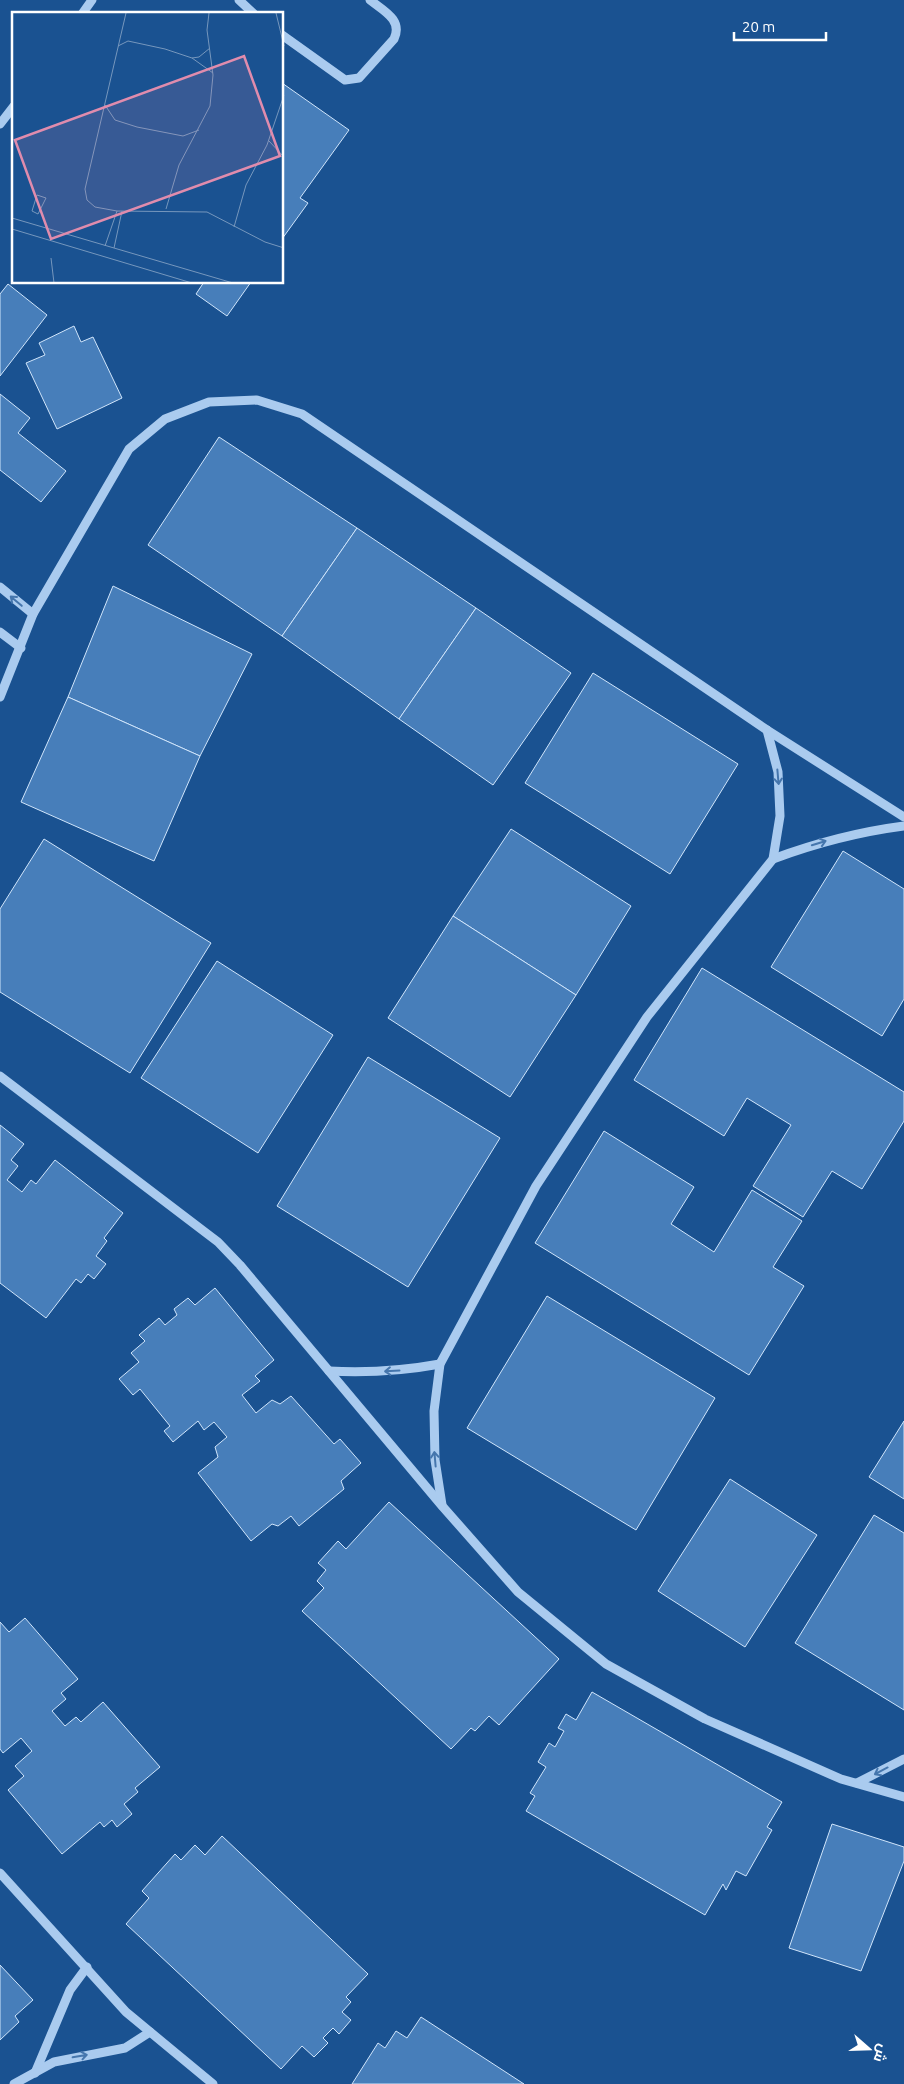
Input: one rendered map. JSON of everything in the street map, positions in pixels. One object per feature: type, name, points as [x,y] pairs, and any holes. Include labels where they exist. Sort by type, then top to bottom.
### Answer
[{"type":"street","points":[[83,12],[92,0]]},
{"type":"street","points":[[239,0],[252,12]]},
{"type":"street","points":[[284,36],[345,80],[359,78],[394,39],[397,32],[394,19],[370,0]]},
{"type":"street","points":[[0,124],[12,109]]},
{"type":"street","points":[[0,697],[33,614],[129,449],[165,419],[210,402],[257,400],[302,414],[767,730],[904,817]]},
{"type":"street","points":[[0,587],[33,614]]},
{"type":"street","points":[[0,632],[21,648]]},
{"type":"street","points":[[442,1507],[435,1460],[434,1421],[440,1364],[536,1186],[636,1033],[773,859],[780,816],[778,772],[767,730]]},
{"type":"street","points":[[773,859],[819,842],[866,831],[904,826]]},
{"type":"street","points":[[0,1076],[218,1242],[240,1265],[442,1507],[518,1592],[606,1664],[705,1719],[857,1783],[904,1797]]},
{"type":"street","points":[[329,1371],[365,1373],[402,1371],[440,1364]]},
{"type":"street","points":[[857,1783],[904,1758]]},
{"type":"street","points":[[0,1873],[126,2012],[213,2084]]},
{"type":"street","points":[[35,2073],[70,1990],[87,1967]]},
{"type":"street","points":[[14,2084],[54,2062],[125,2048],[150,2032]]},
{"type":"building","points":[[284,84],[349,130],[300,198],[308,203],[284,236]]},
{"type":"building","points":[[8,284],[47,315],[0,376],[0,294]]},
{"type":"building","points":[[203,284],[250,284],[227,316],[196,294]]},
{"type":"building","points":[[74,326],[81,342],[93,337],[122,398],[57,429],[26,363],[45,355],[39,343]]},
{"type":"building","points":[[0,394],[30,418],[18,433],[66,471],[41,502],[0,470]]},
{"type":"building","points":[[219,437],[357,528],[282,636],[148,545]]},
{"type":"building","points":[[357,528],[476,608],[399,719],[282,636]]},
{"type":"building","points":[[113,586],[252,654],[200,756],[68,697]]},
{"type":"building","points":[[476,608],[571,673],[493,785],[399,719]]},
{"type":"building","points":[[593,673],[738,764],[670,874],[525,783]]},
{"type":"building","points":[[68,697],[200,756],[154,861],[21,802]]},
{"type":"building","points":[[511,829],[631,906],[576,995],[453,916]]},
{"type":"building","points":[[44,839],[211,943],[130,1073],[0,992],[0,909]]},
{"type":"building","points":[[843,851],[904,889],[904,999],[882,1036],[771,967]]},
{"type":"building","points":[[453,916],[576,995],[510,1097],[388,1018]]},
{"type":"building","points":[[217,961],[333,1035],[258,1153],[141,1078]]},
{"type":"building","points":[[702,968],[904,1092],[904,1121],[862,1189],[832,1171],[803,1217],[753,1186],[791,1125],[747,1098],[724,1136],[634,1080]]},
{"type":"building","points":[[368,1057],[500,1138],[408,1287],[277,1206]]},
{"type":"building","points":[[0,1125],[24,1144],[11,1160],[18,1166],[7,1180],[22,1192],[31,1180],[36,1184],[55,1160],[123,1213],[104,1238],[107,1241],[96,1256],[106,1264],[94,1279],[88,1274],[81,1283],[76,1279],[46,1318],[0,1283]]},
{"type":"building","points":[[604,1131],[694,1187],[671,1224],[714,1252],[752,1190],[802,1221],[773,1267],[804,1286],[749,1375],[535,1243]]},
{"type":"building","points":[[215,1288],[274,1360],[255,1376],[260,1381],[242,1395],[256,1413],[272,1400],[280,1404],[291,1396],[334,1444],[340,1439],[361,1463],[341,1481],[344,1489],[299,1526],[291,1516],[278,1526],[272,1524],[251,1541],[198,1473],[218,1457],[215,1447],[227,1437],[214,1422],[204,1430],[198,1421],[173,1442],[164,1431],[170,1426],[140,1389],[133,1395],[119,1379],[139,1362],[131,1353],[145,1341],[139,1335],[159,1318],[165,1325],[177,1315],[174,1309],[188,1298],[195,1305]]},
{"type":"building","points":[[547,1296],[715,1398],[636,1530],[467,1428]]},
{"type":"building","points":[[904,1421],[904,1499],[869,1477]]},
{"type":"building","points":[[730,1479],[817,1535],[745,1647],[658,1591]]},
{"type":"building","points":[[389,1502],[559,1659],[499,1725],[489,1716],[475,1731],[471,1728],[451,1749],[302,1611],[324,1588],[317,1581],[326,1570],[318,1563],[338,1541],[346,1549]]},
{"type":"building","points":[[874,1515],[904,1533],[904,1710],[795,1643]]},
{"type":"building","points":[[25,1618],[78,1679],[61,1693],[66,1699],[52,1711],[65,1726],[76,1717],[81,1722],[103,1702],[160,1767],[135,1788],[138,1792],[124,1804],[132,1814],[117,1827],[112,1820],[104,1827],[100,1822],[62,1854],[8,1790],[24,1776],[15,1766],[32,1751],[21,1738],[3,1753],[0,1749],[0,1622],[9,1632]]},
{"type":"building","points":[[592,1692],[782,1802],[767,1827],[772,1830],[746,1876],[736,1871],[726,1890],[723,1884],[705,1915],[526,1811],[535,1796],[530,1793],[546,1767],[538,1762],[549,1743],[555,1747],[564,1731],[558,1728],[566,1714],[576,1720]]},
{"type":"building","points":[[832,1824],[904,1847],[904,1861],[861,1971],[789,1948]]},
{"type":"building","points":[[222,1836],[368,1974],[346,1997],[351,2002],[342,2012],[351,2020],[339,2034],[333,2028],[323,2038],[328,2043],[314,2057],[302,2046],[281,2069],[126,1924],[149,1898],[142,1891],[175,1854],[181,1860],[195,1845],[205,1855]]},
{"type":"building","points":[[0,1965],[33,2000],[15,2016],[19,2022],[0,2040]]},
{"type":"building","points":[[421,2017],[524,2084],[352,2084],[378,2043],[385,2048],[396,2031],[407,2038]]}]
